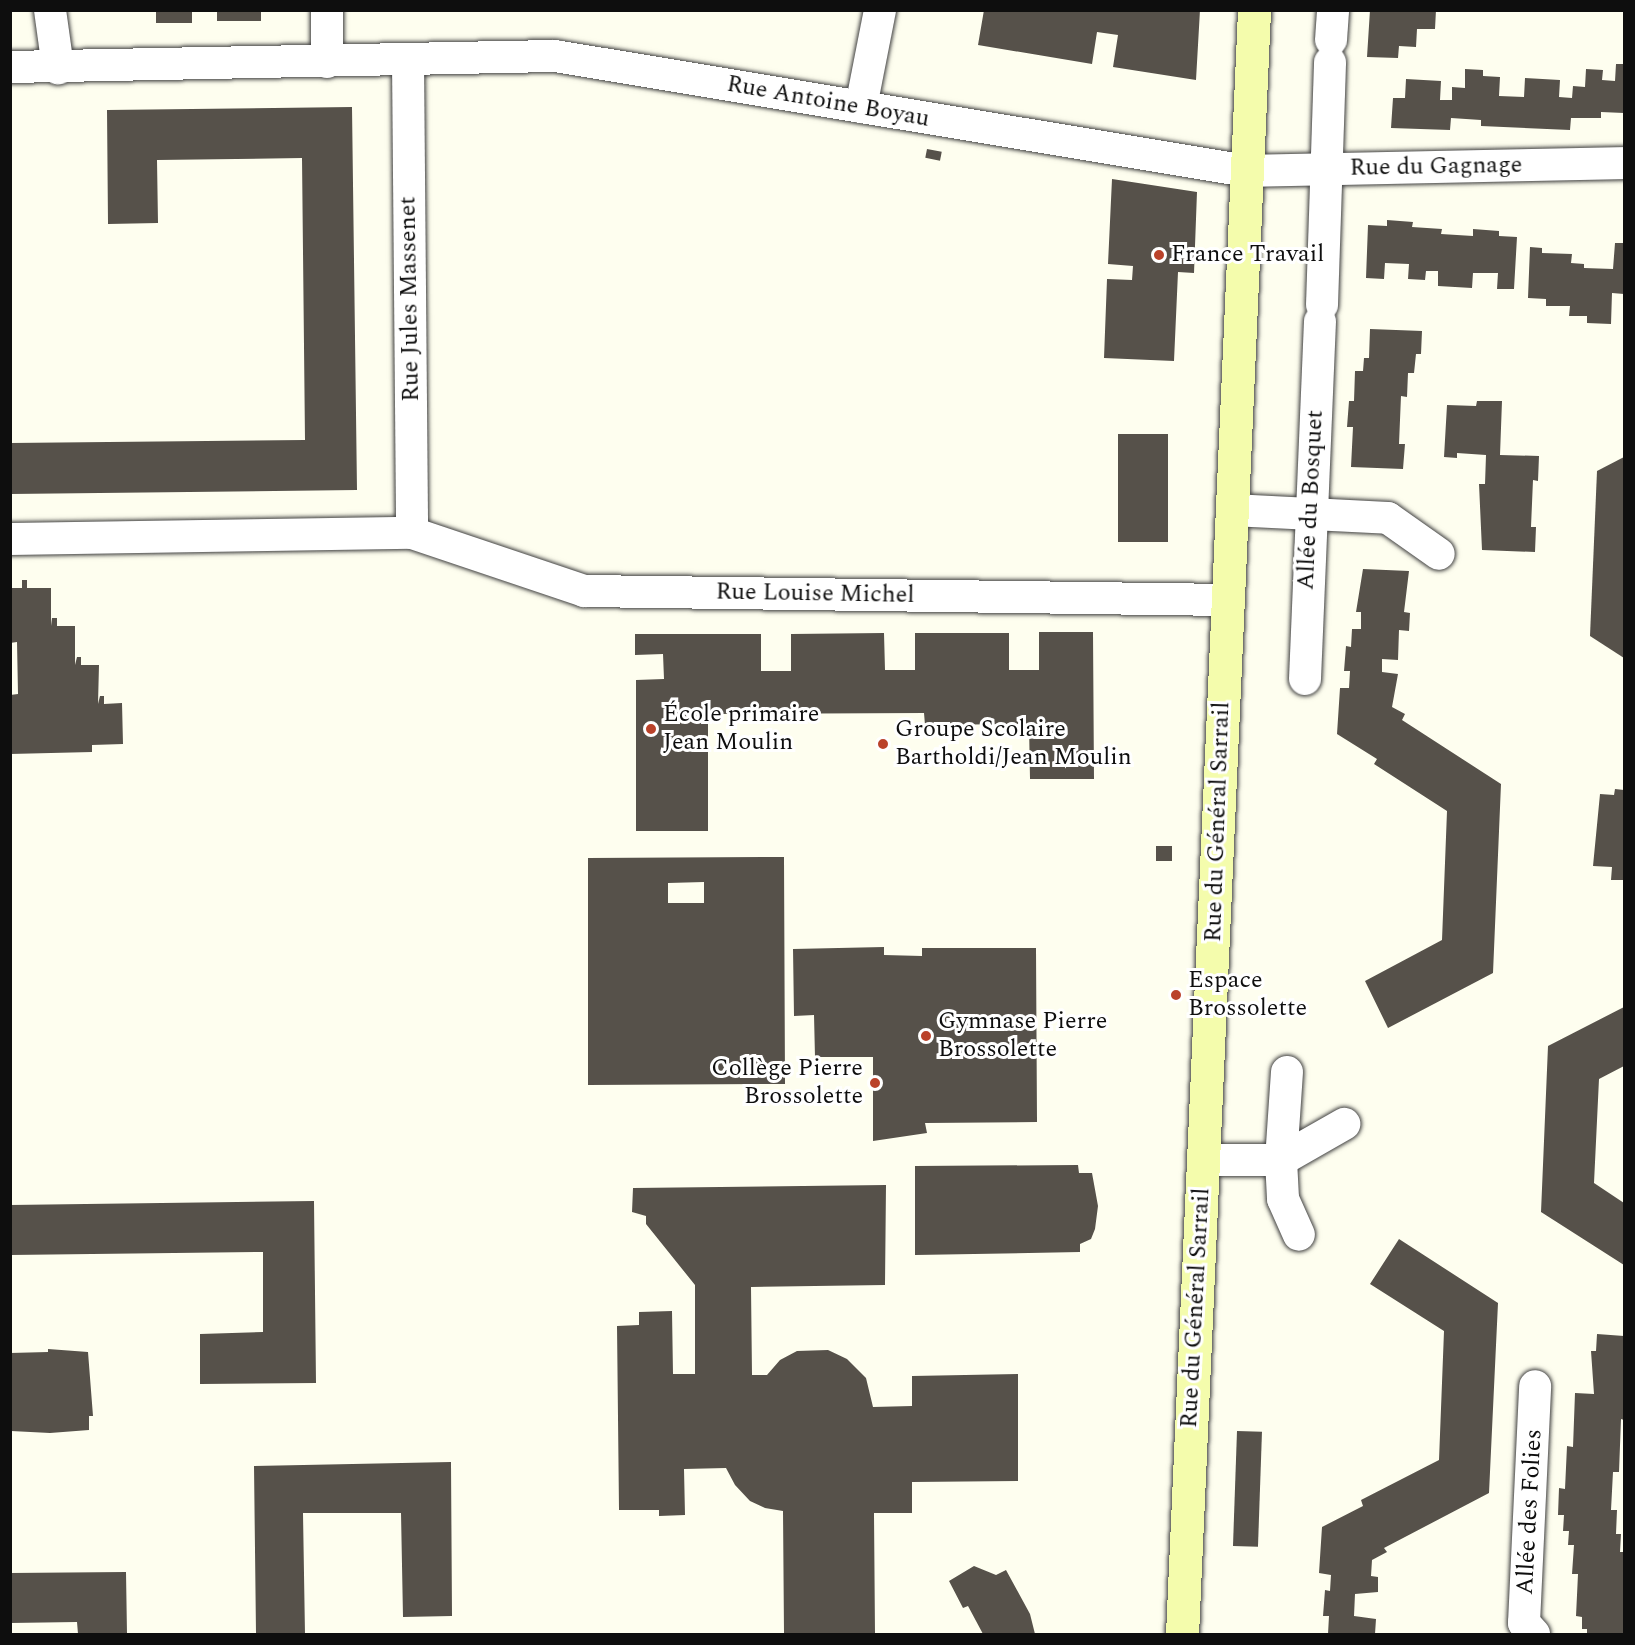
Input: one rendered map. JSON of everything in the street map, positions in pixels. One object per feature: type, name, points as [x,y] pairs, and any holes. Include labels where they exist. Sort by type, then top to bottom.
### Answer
[{"type":"main road","name":"Rue du Général Sarrail","points":[[1182,1635],[1254,10]]},
{"type":"street","points":[[50,10],[58,68]]},
{"type":"street","points":[[327,10],[327,62]]},
{"type":"street","points":[[861,107],[880,10]]},
{"type":"street","name":"Allée du Bosquet","points":[[1305,679],[1309,514],[1321,313],[1324,169],[1331,37]]},
{"type":"street","name":"Rue Antoine Boyau","points":[[408,60],[570,57],[1247,171]]},
{"type":"street","points":[[10,67],[58,68],[408,60]]},
{"type":"street","name":"Rue Jules Massenet","points":[[408,60],[412,533]]},
{"type":"street","name":"Rue du Gagnage","points":[[1247,171],[1624,164]]},
{"type":"street","points":[[1232,510],[1388,518],[1439,554]]},
{"type":"street","points":[[10,539],[412,533]]},
{"type":"street","name":"Rue Louise Michel","points":[[412,533],[584,591],[1227,600]]},
{"type":"street","points":[[1287,1072],[1281,1160],[1283,1199],[1299,1235]]},
{"type":"street","points":[[1203,1160],[1281,1160],[1344,1124]]},
{"type":"street","name":"Allée des Folies","points":[[1534,1635],[1524,1623],[1535,1386]]},
{"type":"building","points":[[156,10],[192,10],[192,23],[156,23]]},
{"type":"building","points":[[261,10],[261,21],[217,21],[217,12]]},
{"type":"building","points":[[984,10],[1200,10],[1196,80],[1113,67],[1118,35],[1097,32],[1092,64],[978,45]]},
{"type":"building","points":[[1370,10],[1436,10],[1435,29],[1417,29],[1416,47],[1399,46],[1398,58],[1367,57]]},
{"type":"building","points":[[1616,64],[1624,64],[1624,113],[1601,112],[1601,118],[1571,118],[1570,130],[1481,126],[1481,120],[1451,118],[1450,130],[1391,128],[1393,98],[1405,98],[1406,79],[1441,81],[1440,100],[1452,100],[1452,87],[1465,88],[1465,69],[1483,70],[1483,76],[1500,77],[1499,96],[1524,97],[1525,78],[1560,80],[1559,97],[1572,98],[1573,86],[1585,87],[1586,69],[1603,70],[1602,80],[1615,81]]},
{"type":"building","points":[[352,107],[357,490],[10,494],[10,443],[305,440],[302,158],[157,160],[158,223],[108,224],[107,110]]},
{"type":"building","points":[[927,149],[942,152],[940,161],[925,158]]},
{"type":"building","points":[[1112,179],[1197,192],[1194,273],[1178,272],[1174,361],[1104,358],[1107,279],[1132,280],[1133,266],[1108,264]]},
{"type":"building","points":[[1387,220],[1413,222],[1412,227],[1442,229],[1441,234],[1473,236],[1473,229],[1499,231],[1499,236],[1517,237],[1514,289],[1497,289],[1498,273],[1473,273],[1472,288],[1438,286],[1438,271],[1426,271],[1425,280],[1408,279],[1409,264],[1385,263],[1384,279],[1366,278],[1368,225],[1387,226]]},
{"type":"building","points":[[1615,243],[1624,243],[1624,294],[1612,293],[1611,324],[1587,323],[1587,316],[1569,316],[1570,306],[1546,306],[1546,299],[1528,298],[1530,247],[1542,248],[1542,253],[1572,254],[1571,263],[1584,264],[1584,268],[1613,269]]},
{"type":"building","points":[[1370,329],[1422,331],[1421,354],[1416,354],[1414,373],[1408,373],[1407,397],[1401,396],[1399,444],[1405,444],[1403,469],[1351,467],[1353,427],[1347,427],[1349,401],[1354,401],[1355,371],[1363,371],[1364,358],[1369,358]]},
{"type":"building","points":[[1477,401],[1502,401],[1500,455],[1539,456],[1538,481],[1533,480],[1531,527],[1536,527],[1535,552],[1482,550],[1479,484],[1485,484],[1486,455],[1457,453],[1457,458],[1444,457],[1447,405],[1476,406]]},
{"type":"building","points":[[1118,434],[1168,434],[1168,542],[1118,542]]},
{"type":"building","points":[[1624,457],[1624,658],[1590,636],[1597,471]]},
{"type":"building","points":[[1363,569],[1409,571],[1404,612],[1410,613],[1409,631],[1399,630],[1398,660],[1382,659],[1382,672],[1398,674],[1392,707],[1405,714],[1402,720],[1501,784],[1493,973],[1388,1028],[1365,981],[1442,940],[1447,811],[1374,764],[1377,759],[1337,734],[1340,688],[1349,688],[1350,671],[1344,671],[1346,646],[1351,647],[1352,629],[1361,629],[1361,612],[1356,612]]},
{"type":"building","points":[[22,580],[27,580],[27,588],[51,588],[51,626],[52,618],[57,618],[57,626],[75,626],[75,665],[77,657],[81,657],[81,665],[99,665],[98,704],[100,696],[104,696],[104,704],[122,703],[123,744],[92,745],[92,752],[10,754],[10,695],[18,694],[17,642],[10,643],[10,588],[22,588]]},
{"type":"building","points":[[1039,632],[1093,632],[1094,779],[1030,779],[1029,724],[925,725],[924,713],[708,714],[708,831],[636,831],[636,680],[664,679],[663,654],[635,655],[635,634],[761,634],[761,671],[791,671],[791,634],[884,633],[885,670],[915,670],[915,633],[1009,633],[1009,670],[1039,670]]},
{"type":"building","points":[[1615,789],[1624,790],[1624,880],[1611,880],[1612,867],[1593,866],[1600,794],[1614,795]]},
{"type":"building","points":[[1156,846],[1172,846],[1172,861],[1156,861]]},
{"type":"building","points":[[784,857],[785,1084],[588,1085],[588,858]],"holes":[[[704,882],[704,903],[668,903],[668,883]]]},
{"type":"building","name":"Gymnase Pierre Brossolette","points":[[884,947],[884,955],[922,956],[922,948],[1036,948],[1037,1122],[925,1123],[927,1133],[873,1141],[873,1057],[815,1057],[814,1015],[794,1016],[793,949]]},
{"type":"building","points":[[1624,1007],[1624,1066],[1599,1079],[1594,1183],[1624,1203],[1624,1265],[1541,1212],[1548,1046]]},
{"type":"building","points":[[1078,1165],[1079,1173],[1092,1173],[1098,1206],[1095,1229],[1091,1239],[1080,1244],[1080,1252],[915,1255],[915,1166]]},
{"type":"building","points":[[886,1185],[885,1285],[751,1287],[752,1375],[767,1375],[780,1360],[797,1351],[828,1350],[847,1359],[866,1378],[873,1407],[912,1406],[912,1376],[1018,1374],[1018,1481],[912,1482],[912,1513],[874,1513],[875,1634],[784,1634],[783,1511],[765,1508],[750,1501],[735,1485],[726,1468],[684,1469],[685,1515],[659,1516],[659,1510],[619,1510],[617,1326],[639,1325],[639,1312],[672,1311],[673,1374],[695,1374],[695,1285],[646,1224],[646,1216],[632,1212],[633,1188]]},
{"type":"building","points":[[314,1201],[316,1383],[200,1384],[200,1334],[263,1332],[263,1252],[10,1255],[10,1205]]},
{"type":"building","points":[[1399,1239],[1498,1303],[1489,1493],[1384,1548],[1387,1552],[1372,1560],[1371,1576],[1378,1577],[1378,1592],[1355,1594],[1354,1616],[1376,1619],[1375,1634],[1328,1634],[1329,1616],[1323,1616],[1325,1590],[1330,1591],[1331,1575],[1319,1573],[1322,1527],[1363,1506],[1361,1500],[1439,1460],[1444,1331],[1370,1284]]},
{"type":"building","points":[[1597,1334],[1624,1336],[1624,1420],[1621,1419],[1619,1472],[1613,1472],[1611,1510],[1617,1510],[1616,1534],[1621,1534],[1620,1552],[1624,1552],[1624,1634],[1587,1634],[1587,1629],[1582,1629],[1582,1617],[1576,1616],[1578,1574],[1572,1574],[1574,1545],[1568,1545],[1569,1531],[1563,1531],[1564,1515],[1558,1515],[1559,1488],[1565,1489],[1567,1446],[1573,1447],[1575,1393],[1594,1394],[1591,1351],[1596,1351]]},
{"type":"building","points":[[48,1349],[88,1352],[93,1416],[89,1416],[89,1430],[50,1433],[11,1431],[10,1353],[48,1352]]},
{"type":"building","points":[[1237,1431],[1262,1432],[1258,1547],[1233,1546]]},
{"type":"building","points":[[451,1462],[452,1616],[403,1617],[401,1513],[303,1513],[305,1634],[256,1634],[254,1466]]},
{"type":"building","points":[[974,1566],[996,1575],[1006,1570],[1030,1614],[1035,1634],[983,1634],[968,1606],[963,1608],[949,1581]]},
{"type":"building","points":[[126,1572],[127,1634],[78,1634],[77,1622],[10,1623],[10,1573]]},
{"type":"place","name":"France Travail","points":[[1159,255]]},
{"type":"place","name":"École primaire Jean Moulin","points":[[651,729]]},
{"type":"place","name":"Groupe Scolaire Bartholdi/Jean Moulin","points":[[883,744]]},
{"type":"place","name":"Espace Brossolette","points":[[1176,995]]},
{"type":"place","name":"Gymnase Pierre Brossolette","points":[[926,1036]]},
{"type":"place","name":"Collège Pierre Brossolette","points":[[875,1083]]}]
